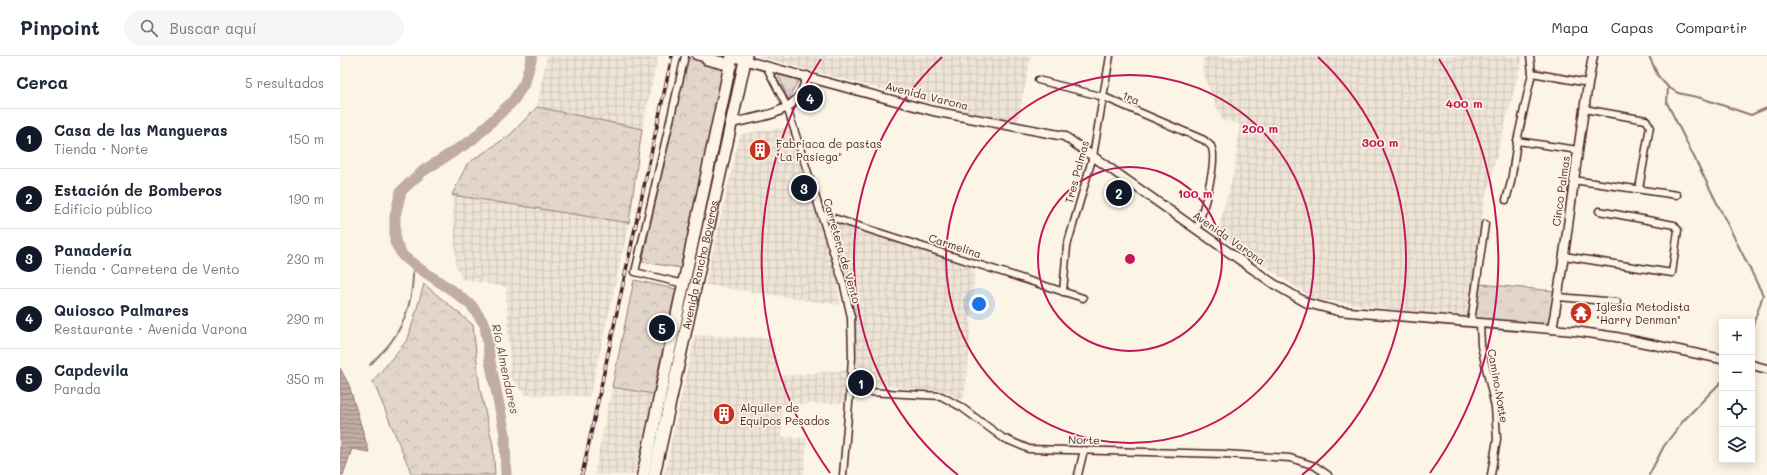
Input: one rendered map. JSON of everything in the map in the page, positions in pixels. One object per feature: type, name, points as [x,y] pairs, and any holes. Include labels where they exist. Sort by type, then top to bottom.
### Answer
[{"type":"highway","points":[[703,57],[730,58]]},
{"type":"highway","name":"Avenida Rancho Boyeros","points":[[643,475],[730,58]]},
{"type":"highway","name":"Avenida Rancho Boyeros","points":[[654,475],[687,331],[745,59]]},
{"type":"street","points":[[684,284],[635,272],[685,56]]},
{"type":"street","name":"Tres Palmas","points":[[1063,292],[1067,246],[1093,156],[1110,56]]},
{"type":"street","points":[[1506,200],[1511,182],[1517,141],[1532,73],[1530,56]]},
{"type":"street","name":"Cinco Palmas","points":[[1552,329],[1564,256],[1573,180],[1593,56]]},
{"type":"street","name":"Avenida Varona","points":[[730,58],[745,59],[933,111],[1064,136],[1274,284],[1307,303],[1338,311],[1552,329],[1616,337],[1719,357]]},
{"type":"street","name":"Carretera de Vento","points":[[766,66],[787,107],[844,286],[851,316],[852,357],[843,475]]},
{"type":"street","points":[[1532,73],[1588,83]]},
{"type":"street","points":[[731,123],[766,115],[787,107],[800,94],[807,76]]},
{"type":"street","name":"1ra","points":[[1038,80],[1104,97],[1204,140],[1211,147],[1213,160],[1211,178],[1197,229]]},
{"type":"street","points":[[1584,109],[1646,120],[1650,126],[1639,189]]},
{"type":"street","points":[[1517,141],[1578,150]]},
{"type":"street","points":[[1573,180],[1676,195]]},
{"type":"street","points":[[1564,256],[1672,273],[1677,243],[1677,227],[1674,225],[1599,211]]},
{"type":"street","name":"Carmelina","points":[[821,214],[1083,298]]},
{"type":"street","points":[[1471,322],[1485,224]]},
{"type":"street","points":[[1558,297],[1617,302]]},
{"type":"street","name":"Camino Norte","points":[[1480,323],[1481,346],[1494,407],[1497,439],[1491,475]]},
{"type":"street","points":[[1755,366],[1767,369]]},
{"type":"street","name":"Norte","points":[[850,391],[941,396],[962,407],[1003,438],[1029,449],[1224,454],[1290,458],[1315,466],[1328,475]]},
{"type":"street","points":[[1078,475],[1084,450]]},
{"type":"shaded area","points":[[547,56],[658,56],[642,129],[537,107]]},
{"type":"shaded area","points":[[756,56],[1031,56],[1017,125]]},
{"type":"shaded area","points":[[1204,56],[1523,56],[1484,204],[1468,316],[1430,314],[1314,299],[1217,234],[1235,167],[1240,124],[1222,120],[1202,71]]},
{"type":"shaded area","points":[[788,127],[837,278],[840,305],[705,285],[740,134]]},
{"type":"shaded area","points":[[452,195],[629,223],[590,396],[525,395],[510,377],[506,287],[462,279],[456,265]]},
{"type":"shaded area","points":[[830,218],[975,266],[967,379],[963,400],[943,391],[859,384],[853,308]]},
{"type":"shaded area","points":[[695,335],[773,338],[779,376],[847,370],[845,403],[782,404],[782,437],[807,438],[804,475],[664,475]]},
{"type":"shaded area","points":[[340,368],[349,385],[369,452],[352,449],[343,475],[340,475]]},
{"type":"shaded area","points":[[612,387],[653,394],[636,475],[594,475]]},
{"type":"green space","points":[[688,58],[724,68],[681,268],[642,262]]},
{"type":"green space","points":[[778,74],[800,78],[788,99]]},
{"type":"green space","points":[[537,107],[642,129],[629,223],[452,195],[467,164],[510,135]]},
{"type":"green space","points":[[634,280],[676,289],[653,394],[612,387]]},
{"type":"green space","points":[[424,284],[473,325],[480,389],[493,445],[495,475],[412,475],[373,381],[408,339]]},
{"type":"green space","points":[[1480,284],[1555,291],[1550,321],[1546,325],[1475,320]]},
{"type":"waterway","name":"Río Almendares","points":[[506,475],[505,434],[490,361],[485,325],[472,306],[403,256],[395,242],[395,216],[401,191],[423,171],[472,140],[513,101],[525,82],[532,56]]},
{"type":"waterway","points":[[1649,56],[1658,76],[1668,87],[1678,93],[1701,98],[1751,115],[1767,108]]},
{"type":"waterway","points":[[1668,87],[1667,103],[1763,295],[1755,319]]},
{"type":"waterway","points":[[370,365],[391,342],[402,324],[411,294],[413,264]]},
{"type":"waterway","points":[[1649,475],[1664,446],[1683,421],[1719,384]]},
{"type":"railway","points":[[582,475],[672,56]]},
{"type":"place","name":"Quiosco Palmares","points":[[810,98]]},
{"type":"place","name":"Fabriaca de pastas \"La Pasiega\"","points":[[760,150]]},
{"type":"place","name":"Panadería","points":[[804,188]]},
{"type":"place","name":"Estación de Bomberos","points":[[1119,193]]},
{"type":"place","name":"Iglesia Metodista \"Harry Denman\"","points":[[1581,313]]},
{"type":"place","name":"Capdevila","points":[[662,328]]},
{"type":"place","name":"Casa de las Mangueras","points":[[861,383]]},
{"type":"place","name":"Alquiler de Equipos Pesados","points":[[724,414]]}]
